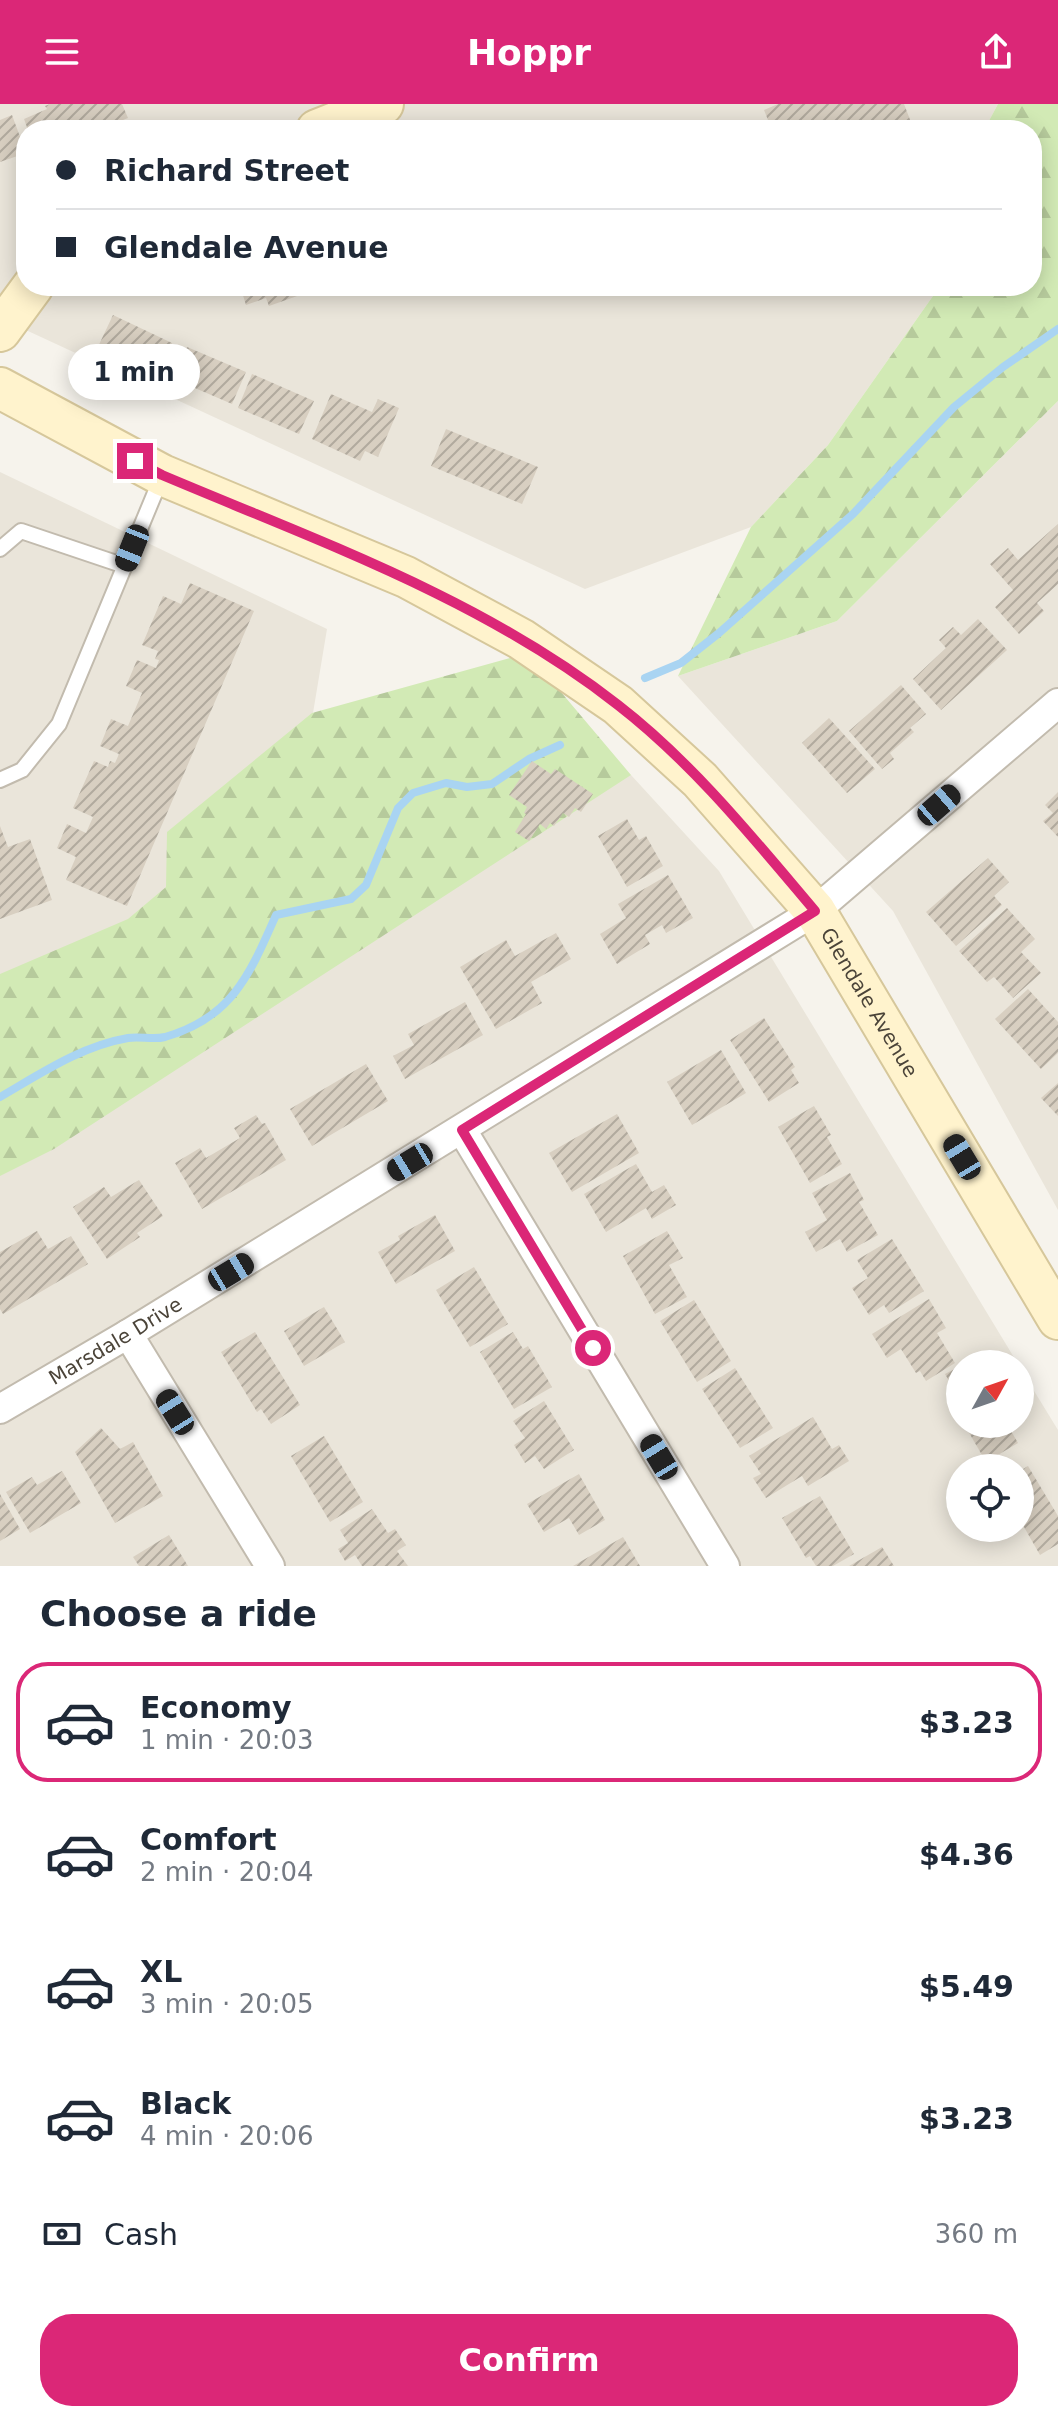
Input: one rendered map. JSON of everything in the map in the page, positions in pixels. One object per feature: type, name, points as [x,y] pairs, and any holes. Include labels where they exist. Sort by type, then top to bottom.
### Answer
[{"type":"main road","points":[[342,120],[383,104]]},
{"type":"main road","points":[[0,331],[26,296]]},
{"type":"main road","name":"Glendale Avenue","points":[[0,388],[162,475],[406,577],[521,639],[618,705],[689,769],[815,911],[1058,1319]]},
{"type":"street","name":"Marsdale Drive","points":[[0,1409],[462,1130],[815,911],[1058,703]]},
{"type":"street","points":[[462,1130],[725,1566]]},
{"type":"street","points":[[128,1334],[270,1566]]},
{"type":"lane","points":[[0,780],[22,770],[59,724],[162,475]]},
{"type":"lane","points":[[0,549],[21,531],[125,566]]},
{"type":"shaded area","points":[[0,104],[998,104],[989,120],[16,120],[16,296],[933,296],[828,445],[751,527],[585,589],[15,325],[0,314]]},
{"type":"shaded area","points":[[1058,401],[1058,1210],[893,911],[678,676],[837,621]]},
{"type":"shaded area","points":[[0,472],[327,629],[313,713],[631,775],[719,871],[1010,1350],[946,1350],[946,1438],[1034,1438],[1034,1391],[1058,1430],[1058,1566],[0,1566]]},
{"type":"green space","points":[[998,104],[1058,104],[1058,401],[837,621],[678,676],[751,527],[828,445],[933,296],[1042,296],[1042,120],[989,120]]},
{"type":"green space","points":[[528,653],[631,775],[54,1149],[0,1176],[0,974],[128,919],[166,887],[167,832],[312,713]]},
{"type":"building","points":[[122,104],[128,118],[24,120],[47,109],[45,106]]},
{"type":"building","points":[[778,104],[904,104],[910,120],[768,120],[764,110]]},
{"type":"building","points":[[12,115],[16,126],[16,156],[0,162],[0,120]]},
{"type":"building","points":[[243,296],[297,296],[269,306],[266,298],[246,305]]},
{"type":"building","points":[[113,315],[172,343],[158,374],[126,360],[124,364],[96,351]]},
{"type":"building","points":[[187,347],[246,372],[232,404],[174,379]]},
{"type":"building","points":[[252,374],[314,401],[299,434],[238,408]]},
{"type":"building","points":[[331,394],[372,412],[378,399],[399,408],[378,457],[365,451],[360,461],[312,439]]},
{"type":"building","points":[[446,429],[538,467],[522,504],[431,466]]},
{"type":"building","points":[[1058,524],[1058,584],[1037,603],[1044,611],[1019,634],[995,607],[1013,590],[990,564],[1008,548],[1018,560]]},
{"type":"building","points":[[190,583],[254,611],[127,906],[66,880],[76,857],[57,848],[67,824],[86,833],[93,817],[73,808],[94,761],[108,767],[110,761],[115,763],[119,754],[100,746],[111,719],[128,726],[142,693],[126,686],[137,660],[156,668],[158,651],[142,645],[163,596],[181,604]]},
{"type":"building","points":[[978,619],[1007,650],[941,710],[913,679],[946,648],[939,640],[953,627],[961,635]]},
{"type":"building","points":[[901,685],[926,714],[910,728],[914,732],[890,753],[894,759],[882,769],[849,731]]},
{"type":"building","points":[[829,718],[875,769],[847,793],[802,743]]},
{"type":"building","points":[[532,761],[551,774],[555,769],[593,794],[581,812],[575,808],[569,817],[563,813],[554,826],[550,823],[546,829],[540,824],[529,841],[515,832],[527,807],[509,795]]},
{"type":"building","points":[[1058,792],[1058,837],[1043,821],[1053,813],[1045,805]]},
{"type":"building","points":[[627,819],[639,840],[646,836],[663,866],[627,887],[598,836]]},
{"type":"building","points":[[0,826],[8,847],[30,839],[52,900],[0,919]]},
{"type":"building","points":[[988,858],[1009,882],[994,896],[1002,905],[956,946],[926,912]]},
{"type":"building","points":[[668,875],[693,918],[666,933],[662,925],[645,935],[650,944],[617,964],[600,934],[626,918],[618,904]]},
{"type":"building","points":[[1007,908],[1035,939],[1021,952],[1041,973],[1013,998],[994,977],[987,982],[959,951]]},
{"type":"building","points":[[556,933],[571,959],[531,982],[542,1003],[496,1029],[460,967],[506,940],[515,956]]},
{"type":"building","points":[[1028,989],[1058,1022],[1058,1053],[1041,1069],[995,1019]]},
{"type":"building","points":[[465,1002],[483,1035],[405,1079],[393,1056],[414,1045],[408,1034]]},
{"type":"building","points":[[764,1018],[795,1067],[791,1070],[799,1083],[769,1102],[730,1040]]},
{"type":"building","points":[[721,1050],[746,1093],[692,1125],[667,1082]]},
{"type":"building","points":[[366,1064],[388,1101],[312,1146],[290,1109]]},
{"type":"building","points":[[1058,1083],[1058,1116],[1041,1098]]},
{"type":"building","points":[[814,1106],[831,1135],[827,1137],[842,1164],[810,1183],[778,1127]]},
{"type":"building","points":[[617,1114],[639,1153],[572,1192],[549,1153]]},
{"type":"building","points":[[256,1115],[262,1124],[265,1123],[286,1160],[202,1209],[175,1163],[200,1148],[206,1158],[240,1138],[234,1128]]},
{"type":"building","points":[[636,1164],[652,1192],[664,1185],[676,1205],[652,1219],[646,1208],[606,1232],[584,1194]]},
{"type":"building","points":[[850,1173],[864,1200],[859,1202],[878,1235],[847,1252],[840,1239],[816,1252],[805,1232],[827,1220],[812,1193]]},
{"type":"building","points":[[139,1180],[163,1216],[137,1233],[140,1237],[107,1259],[73,1207],[104,1187],[111,1197]]},
{"type":"building","points":[[435,1215],[455,1251],[396,1284],[378,1252],[400,1240],[398,1236]]},
{"type":"building","points":[[37,1231],[48,1249],[71,1236],[88,1264],[3,1314],[0,1309],[0,1252]]},
{"type":"building","points":[[667,1231],[683,1258],[669,1265],[687,1297],[655,1314],[623,1256]]},
{"type":"building","points":[[892,1239],[924,1291],[889,1313],[884,1305],[869,1315],[852,1288],[868,1278],[857,1260]]},
{"type":"building","points":[[474,1267],[508,1324],[470,1347],[436,1290]]},
{"type":"building","points":[[929,1299],[946,1328],[937,1333],[947,1350],[946,1369],[926,1381],[920,1371],[916,1373],[901,1349],[887,1358],[872,1334]]},
{"type":"building","points":[[694,1300],[731,1361],[697,1382],[660,1321]]},
{"type":"building","points":[[324,1307],[345,1342],[304,1366],[284,1331]]},
{"type":"building","points":[[255,1332],[300,1405],[271,1424],[261,1409],[257,1412],[221,1352]]},
{"type":"building","points":[[513,1332],[523,1349],[528,1346],[552,1387],[514,1409],[480,1352]]},
{"type":"building","points":[[735,1368],[773,1428],[740,1448],[702,1389]]},
{"type":"building","points":[[544,1401],[574,1450],[544,1469],[535,1456],[525,1463],[514,1445],[525,1438],[513,1421]]},
{"type":"building","points":[[813,1417],[832,1449],[839,1445],[849,1461],[808,1486],[802,1476],[766,1498],[753,1478],[761,1474],[749,1456]]},
{"type":"building","points":[[101,1428],[120,1449],[133,1442],[163,1496],[115,1523],[75,1452]]},
{"type":"building","points":[[324,1436],[363,1502],[330,1522],[291,1456]]},
{"type":"building","points":[[972,1438],[1015,1438],[1018,1443],[999,1454],[981,1454]]},
{"type":"building","points":[[62,1471],[81,1503],[30,1533],[6,1492],[32,1477],[37,1485]]},
{"type":"building","points":[[579,1474],[605,1520],[579,1535],[569,1518],[544,1532],[527,1504]]},
{"type":"building","points":[[1034,1476],[1058,1516],[1058,1544],[1040,1555],[1033,1542]]},
{"type":"building","points":[[0,1494],[20,1529],[0,1541]]},
{"type":"building","points":[[820,1496],[854,1554],[833,1566],[816,1566],[810,1556],[806,1558],[782,1518]]},
{"type":"building","points":[[372,1509],[388,1533],[395,1529],[406,1545],[397,1551],[408,1566],[362,1566],[355,1555],[345,1561],[338,1549],[348,1543],[340,1530]]},
{"type":"building","points":[[169,1535],[188,1566],[139,1566],[133,1557]]},
{"type":"building","points":[[623,1537],[640,1566],[573,1566]]},
{"type":"building","points":[[882,1547],[894,1566],[849,1566]]},
{"type":"waterway","points":[[645,678],[681,663],[719,633],[853,514],[954,407],[1003,367],[1058,329]]},
{"type":"waterway","points":[[0,1097],[94,1047],[128,1038],[165,1037],[207,1018],[223,1006],[247,975],[276,915],[351,899],[366,885],[398,808],[413,793],[446,783],[467,787],[492,784],[529,759],[560,745]]},
{"type":"route","points":[[135,461],[406,577],[521,639],[618,705],[700,780],[815,911],[462,1130],[593,1348]]}]
